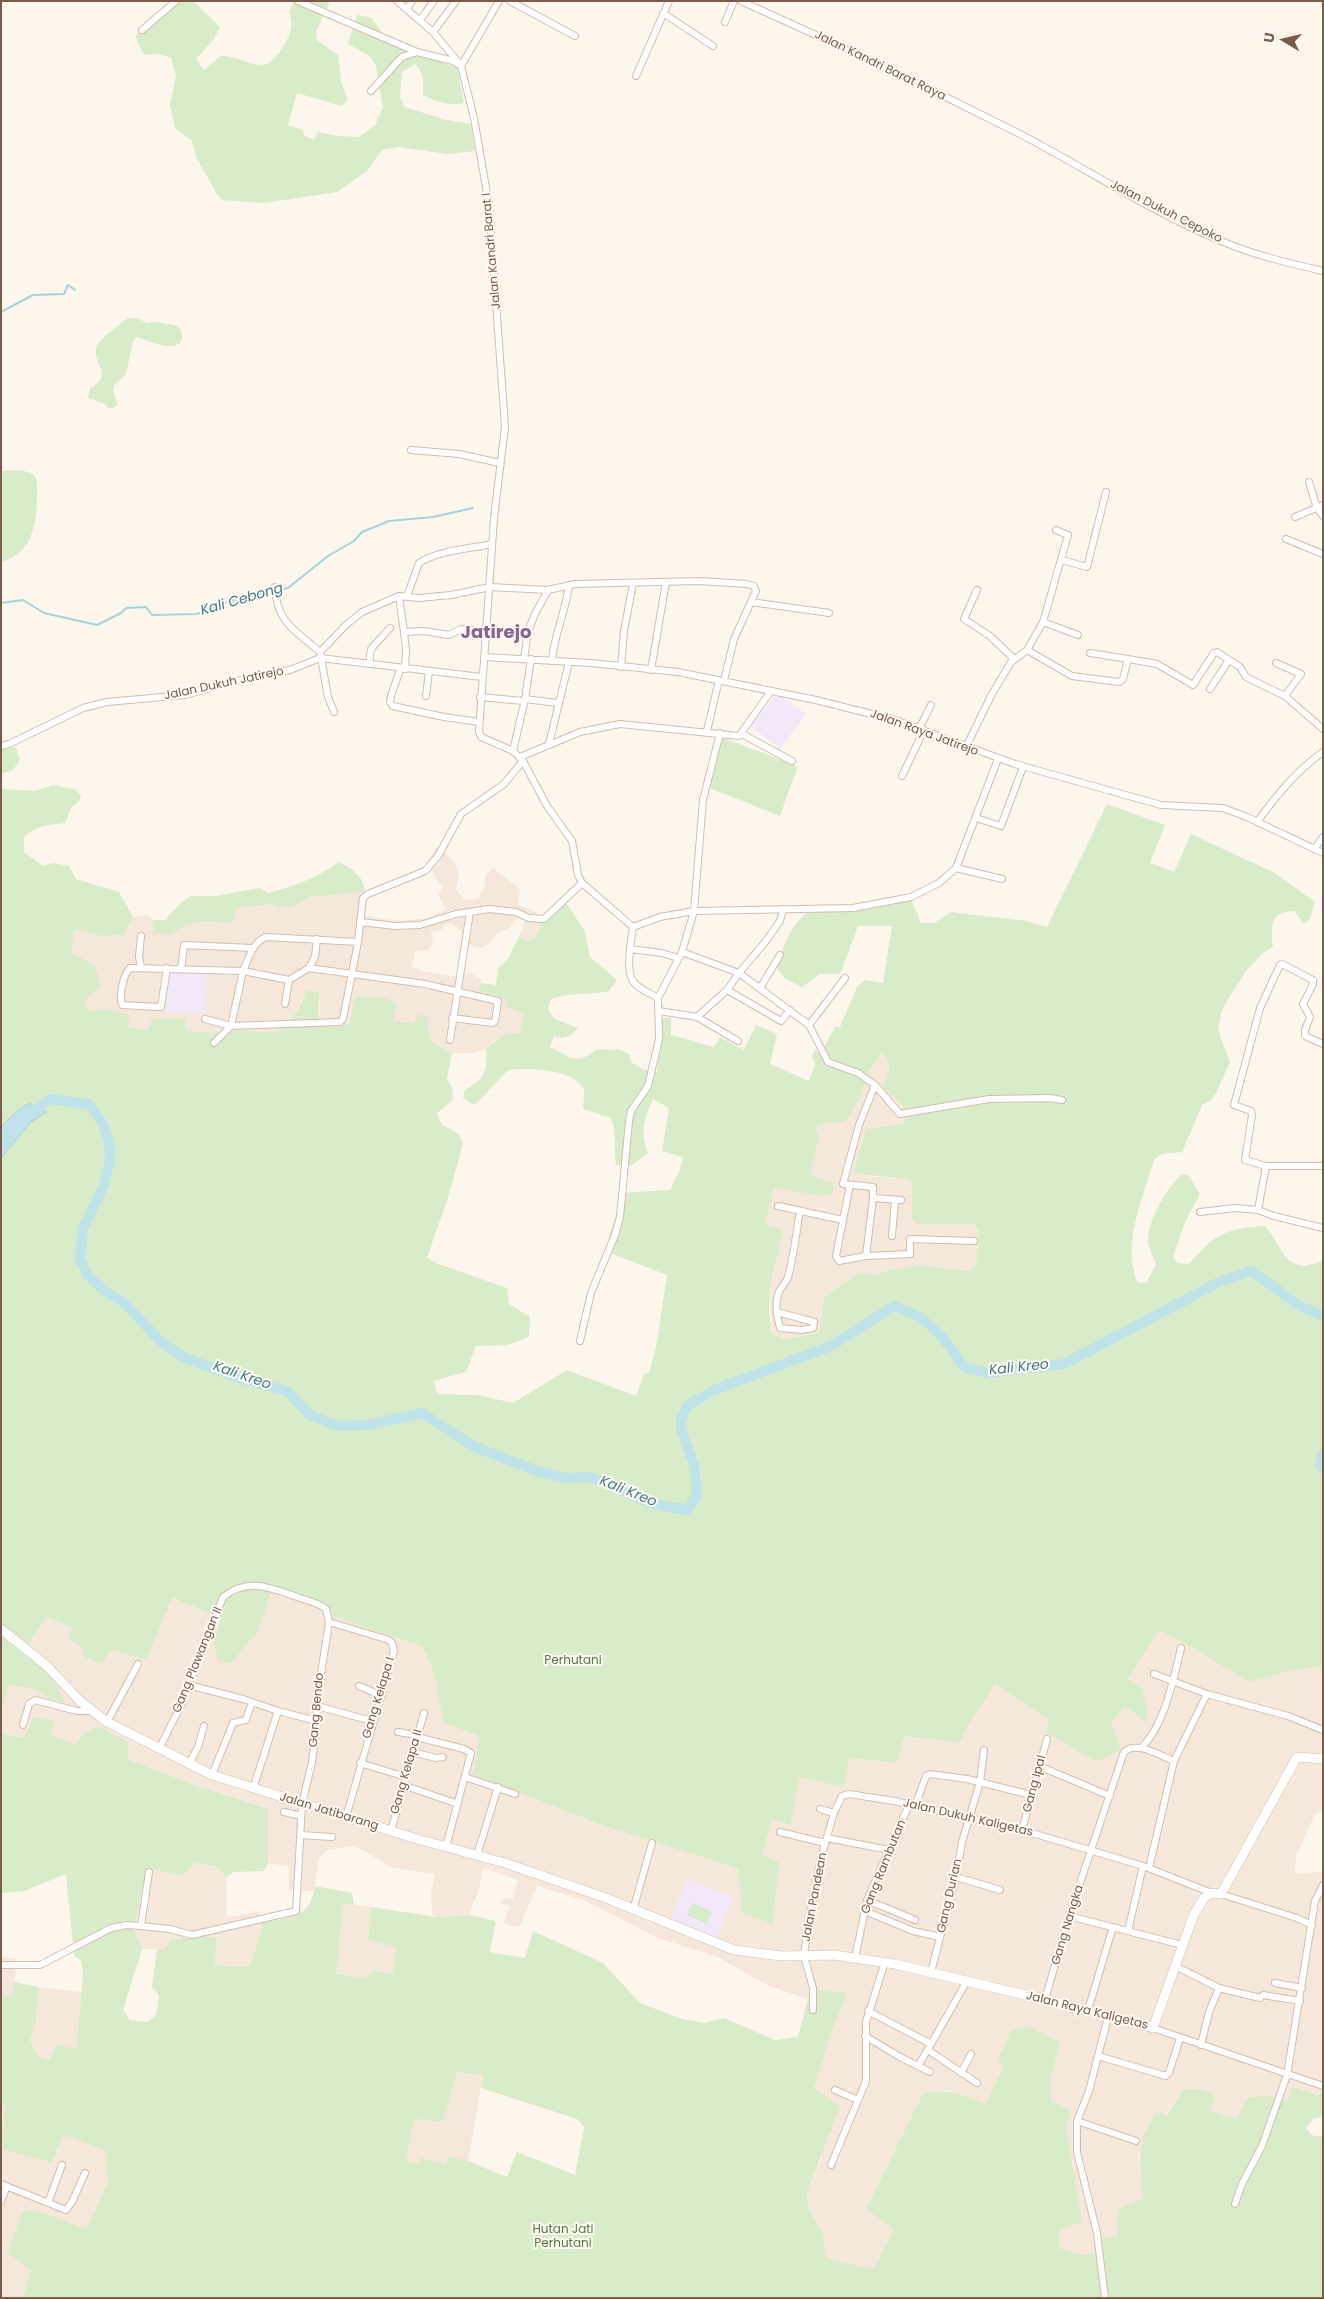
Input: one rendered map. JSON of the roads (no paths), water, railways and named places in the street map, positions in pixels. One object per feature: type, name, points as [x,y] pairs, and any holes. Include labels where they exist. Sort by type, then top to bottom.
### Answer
[{"type":"main road","name":"Jalan Jatibarang","points":[[1,1629],[47,1666],[92,1711],[107,1722],[212,1775],[302,1804],[505,1863],[633,1910],[689,1933]]},
{"type":"main road","name":"Jalan Raya Kaligetas","points":[[689,1933],[734,1950],[781,1956],[834,1955],[885,1962],[967,1980],[992,1989],[1088,2010],[1154,2028],[1182,1945],[1199,1904],[1216,1893],[1295,1760],[1300,1756],[1323,1759]]},
{"type":"street","points":[[142,30],[176,1]]},
{"type":"street","points":[[298,1],[417,52],[454,61],[461,66]]},
{"type":"street","points":[[397,1],[434,32],[461,66]]},
{"type":"street","points":[[407,9],[412,1]]},
{"type":"street","points":[[420,20],[434,1]]},
{"type":"street","points":[[434,32],[456,1]]},
{"type":"street","points":[[461,66],[499,1]]},
{"type":"street","points":[[510,1],[575,36]]},
{"type":"street","points":[[636,76],[669,1]]},
{"type":"street","points":[[725,22],[734,1]]},
{"type":"street","name":"Jalan Kandri Barat Raya","points":[[742,1],[882,66],[1018,133]]},
{"type":"street","points":[[663,14],[713,46]]},
{"type":"street","points":[[371,91],[402,57],[417,52]]},
{"type":"street","name":"Jalan Kandri Barat I","points":[[461,66],[474,118],[489,204],[505,427],[492,544]]},
{"type":"street","name":"Jalan Dukuh Cepoko","points":[[1018,133],[1183,223],[1221,241],[1253,254],[1323,271]]},
{"type":"street","points":[[411,450],[459,454],[500,463]]},
{"type":"street","points":[[1309,482],[1323,516]]},
{"type":"street","points":[[1062,560],[1087,567],[1106,492]]},
{"type":"street","points":[[1295,517],[1320,506]]},
{"type":"street","points":[[966,747],[992,694],[1014,658],[1027,650],[1043,622],[1068,536],[1056,530]]},
{"type":"street","points":[[1286,539],[1323,554]]},
{"type":"street","points":[[407,596],[419,563],[423,560],[492,544],[479,732],[481,737],[513,751],[521,759],[546,806],[572,841],[578,875],[582,883],[633,927]]},
{"type":"street","name":"Jalan Dukuh Jatirejo","points":[[1,746],[9,744],[83,708],[107,702],[184,695],[255,676],[290,670],[320,655],[346,625],[362,612],[398,596],[419,598],[490,587],[548,590],[569,585],[698,581],[754,586],[756,592],[751,602]]},
{"type":"street","points":[[651,670],[666,582]]},
{"type":"street","points":[[621,667],[622,643],[633,584]]},
{"type":"street","points":[[552,661],[554,642],[564,614],[569,585]]},
{"type":"street","points":[[275,590],[281,616],[287,625],[320,655],[328,696],[334,712]]},
{"type":"street","points":[[513,751],[524,700],[528,631],[548,590]]},
{"type":"street","points":[[977,590],[964,619],[1001,644],[1014,658]]},
{"type":"street","points":[[398,596],[406,650],[402,669],[390,702],[393,706],[479,722]]},
{"type":"street","points":[[707,731],[734,639],[751,602],[829,613]]},
{"type":"street","points":[[1043,622],[1078,635]]},
{"type":"street","points":[[369,664],[371,649],[390,628]]},
{"type":"street","points":[[404,632],[424,631],[449,635],[461,629],[486,631]]},
{"type":"street","points":[[1027,650],[1072,676],[1118,682],[1123,679],[1128,659]]},
{"type":"street","points":[[1090,653],[1157,664],[1192,685],[1215,652],[1240,667],[1246,677],[1285,696],[1323,729]]},
{"type":"street","name":"Jalan Dukuh Jatirejo","points":[[320,655],[402,669],[482,677]]},
{"type":"street","name":"Jalan Raya Jatirejo","points":[[484,657],[621,667],[722,680],[858,710],[922,729],[998,759],[1161,805],[1222,808],[1323,853]]},
{"type":"street","points":[[1210,689],[1230,660]]},
{"type":"street","points":[[549,744],[569,662]]},
{"type":"street","points":[[1276,663],[1302,675],[1285,696]]},
{"type":"street","points":[[426,696],[430,671]]},
{"type":"street","points":[[205,1019],[231,1026],[340,1022],[345,1015],[365,895],[426,871],[438,856],[461,814],[504,784],[521,759],[549,744],[580,732],[620,724],[707,731],[736,736],[742,734],[771,692]]},
{"type":"street","points":[[480,697],[558,703]]},
{"type":"street","points":[[902,776],[931,705]]},
{"type":"street","points":[[580,1341],[591,1293],[615,1235],[620,1217],[631,1111],[648,1086],[659,1039],[658,998],[680,955],[694,911],[703,800],[720,733]]},
{"type":"street","points":[[742,734],[792,761]]},
{"type":"street","points":[[1257,822],[1288,781],[1323,752]]},
{"type":"street","points":[[633,927],[660,917],[694,911],[854,908],[911,897],[939,884],[956,868],[998,759]]},
{"type":"street","points":[[976,818],[1001,826],[1024,767]]},
{"type":"street","points":[[1314,848],[1323,837]]},
{"type":"street","points":[[956,868],[1002,878]]},
{"type":"street","points":[[361,922],[395,926],[420,925],[489,909],[516,912],[529,918],[544,920],[582,883]]},
{"type":"street","points":[[697,1017],[727,990],[780,921],[783,909]]},
{"type":"street","points":[[450,1040],[463,944],[470,912]]},
{"type":"street","points":[[633,927],[630,949],[631,979],[636,985],[658,998]]},
{"type":"street","points":[[141,936],[139,957],[141,967]]},
{"type":"street","points":[[214,1043],[231,1026],[243,971],[253,948],[266,937],[358,942]]},
{"type":"street","points":[[167,968],[161,1007],[124,1006],[121,999],[126,973],[130,968],[141,967],[167,968],[181,969],[243,971],[289,980],[308,968],[316,957],[317,939]]},
{"type":"street","points":[[181,969],[184,945],[253,948]]},
{"type":"street","points":[[630,949],[680,955],[739,973],[809,1025],[828,1062],[852,1070],[875,1086],[900,1114],[989,1099],[1050,1098],[1062,1100]]},
{"type":"street","points":[[760,988],[780,954]]},
{"type":"street","points":[[1323,1044],[1305,1036],[1304,1030],[1310,1017],[1303,1004],[1313,984],[1313,980],[1282,964],[1280,965],[1260,1008],[1248,1060],[1234,1102],[1234,1105],[1251,1111],[1252,1115],[1245,1160],[1266,1166],[1323,1166]]},
{"type":"street","points":[[308,968],[425,984],[497,1000],[495,1022],[452,1018]]},
{"type":"street","points":[[809,1025],[845,978]]},
{"type":"street","points":[[285,1004],[289,980]]},
{"type":"street","points":[[727,990],[781,1021],[790,1010]]},
{"type":"street","points":[[659,1011],[697,1017],[738,1041]]},
{"type":"street","points":[[866,1256],[873,1186],[843,1184],[843,1181],[859,1125],[875,1086]]},
{"type":"street","points":[[1258,1210],[1266,1166]]},
{"type":"street","points":[[850,1185],[836,1256],[839,1260],[866,1256],[910,1254],[910,1239],[974,1241]]},
{"type":"street","points":[[873,1198],[898,1200],[892,1236]]},
{"type":"street","points":[[778,1206],[843,1220]]},
{"type":"street","points":[[1200,1212],[1235,1208],[1258,1210],[1274,1216],[1323,1228]]},
{"type":"street","points":[[777,1312],[814,1322],[813,1328],[802,1330],[780,1328],[777,1312],[778,1294],[788,1280],[800,1211]]},
{"type":"street","name":"Gang Plawangan II","points":[[159,1749],[188,1685],[223,1597],[231,1590],[251,1584],[272,1587],[323,1606],[329,1620]]},
{"type":"street","name":"Gang Kelapa I","points":[[329,1620],[392,1643],[393,1656],[372,1720],[346,1817]]},
{"type":"street","name":"Gang Bendo","points":[[141,1926],[192,1934],[295,1911],[302,1804],[312,1762],[321,1664],[329,1620]]},
{"type":"street","points":[[1141,1748],[1158,1722],[1174,1682],[1181,1648]]},
{"type":"street","points":[[107,1722],[138,1664]]},
{"type":"street","points":[[1154,1674],[1207,1694],[1288,1716],[1323,1730]]},
{"type":"street","points":[[188,1685],[317,1721]]},
{"type":"street","points":[[359,1686],[380,1695]]},
{"type":"street","points":[[1128,1931],[1174,1761],[1207,1694]]},
{"type":"street","points":[[23,1724],[29,1704],[35,1700],[77,1711],[92,1711]]},
{"type":"street","points":[[212,1775],[233,1723],[246,1720],[252,1702]]},
{"type":"street","points":[[317,1706],[372,1720]]},
{"type":"street","points":[[253,1789],[278,1711]]},
{"type":"street","name":"Gang Kelapa II","points":[[391,1830],[424,1713]]},
{"type":"street","points":[[189,1764],[198,1746],[204,1726]]},
{"type":"street","points":[[398,1732],[470,1752],[471,1757],[446,1847]]},
{"type":"street","name":"Gang Ipal","points":[[1022,1830],[1047,1738]]},
{"type":"street","points":[[1092,1851],[1124,1752],[1131,1747],[1141,1748],[1174,1761]]},
{"type":"street","name":"Gang Durian","points":[[931,1972],[956,1877],[968,1819],[980,1782],[984,1750]]},
{"type":"street","points":[[413,1752],[436,1758],[443,1757]]},
{"type":"street","points":[[360,1763],[406,1777]]},
{"type":"street","points":[[1039,1766],[1110,1796]]},
{"type":"street","name":"Gang Rambutan","points":[[855,1958],[868,1900],[888,1850],[926,1776],[930,1774],[980,1782]]},
{"type":"street","points":[[465,1776],[515,1794]]},
{"type":"street","points":[[980,1782],[1031,1795]]},
{"type":"street","points":[[403,1785],[458,1804]]},
{"type":"street","points":[[477,1855],[498,1787]]},
{"type":"street","name":"Jalan Dukuh Kaligetas","points":[[842,1796],[849,1794],[912,1805],[1022,1830],[1146,1867],[1216,1893],[1297,1918],[1312,1925]]},
{"type":"street","name":"Jalan Pandean","points":[[804,1956],[813,1894],[834,1813],[842,1796]]},
{"type":"street","points":[[820,1810],[834,1813]]},
{"type":"street","points":[[284,1812],[301,1816]]},
{"type":"street","points":[[780,1832],[826,1841]]},
{"type":"street","points":[[300,1835],[332,1837]]},
{"type":"street","name":"Jalan Pandean","points":[[826,1841],[888,1850]]},
{"type":"street","points":[[633,1910],[652,1843]]},
{"type":"street","name":"Gang Nangka","points":[[1046,2000],[1069,1916],[1092,1851]]},
{"type":"street","points":[[1,1965],[40,1965],[103,1930],[127,1925],[141,1926],[149,1872]]},
{"type":"street","points":[[956,1877],[1000,1890]]},
{"type":"street","points":[[1235,2204],[1242,2184],[1264,2139],[1287,2075],[1315,1901],[1323,1885]]},
{"type":"street","points":[[868,1900],[915,1920]]},
{"type":"street","points":[[865,1911],[907,1929],[940,1937]]},
{"type":"street","points":[[1069,1916],[1182,1945]]},
{"type":"street","points":[[1088,2010],[1113,1927]]},
{"type":"street","points":[[804,1956],[814,1988],[813,2010]]},
{"type":"street","points":[[831,2166],[867,2075],[865,2036],[868,2011],[885,1962]]},
{"type":"street","points":[[1175,1966],[1219,1988],[1260,1998],[1263,1995],[1300,2001]]},
{"type":"street","points":[[918,2066],[967,1980]]},
{"type":"street","points":[[1274,1983],[1302,1988]]},
{"type":"street","points":[[1201,2044],[1209,2012],[1219,1988]]},
{"type":"street","points":[[868,2011],[930,2047],[961,2073],[977,2083]]},
{"type":"street","points":[[1105,2298],[1097,2231],[1077,2152],[1077,2121],[1089,2091],[1108,2016]]},
{"type":"street","points":[[1154,2028],[1297,2079],[1323,2086]]},
{"type":"street","points":[[865,2036],[892,2053],[930,2072]]},
{"type":"street","points":[[1098,2056],[1166,2076],[1169,2073],[1180,2038]]},
{"type":"street","points":[[961,2073],[971,2054]]},
{"type":"street","points":[[835,2090],[858,2100]]},
{"type":"street","points":[[1077,2121],[1136,2141]]},
{"type":"street","points":[[48,2203],[62,2164]]},
{"type":"street","points":[[1,2201],[4,2185],[65,2210],[68,2209],[85,2173]]},
{"type":"water","points":[[29,1103],[47,1112],[31,1122],[1,1158],[1,1127]]},
{"type":"waterway","points":[[1,312],[33,295],[64,294],[68,285],[75,290]]},
{"type":"waterway","name":"Kali Cebong","points":[[1,603],[23,600],[44,613],[97,625],[121,613],[126,608],[146,607],[152,615],[197,614],[229,601],[288,588],[328,556],[354,541],[362,532],[389,521],[433,517],[473,508]]},
{"type":"waterway","name":"Kali Kreo","points":[[28,1115],[49,1099],[89,1104],[103,1124],[109,1142],[110,1162],[103,1187],[83,1228],[80,1259],[87,1274],[105,1291],[126,1304],[159,1340],[183,1357],[242,1379],[287,1391],[310,1415],[338,1426],[368,1425],[422,1413],[473,1446],[537,1471],[565,1478],[590,1477],[653,1504],[688,1510],[697,1494],[694,1466],[681,1429],[681,1419],[688,1405],[714,1390],[831,1346],[894,1306],[920,1317],[941,1335],[964,1367],[987,1373],[1064,1364],[1219,1282],[1252,1271],[1300,1306],[1323,1316]]},
{"type":"waterway","name":"Kali Kreo","points":[[1323,1453],[1320,1464],[1323,1469]]},
{"type":"district","name":"Jatirejo","points":[[496,633]]},
{"type":"park label","name":"Perhutani","points":[[573,1661]]},
{"type":"park label","name":"Hutan Jati Perhutani","points":[[563,2237]]}]
